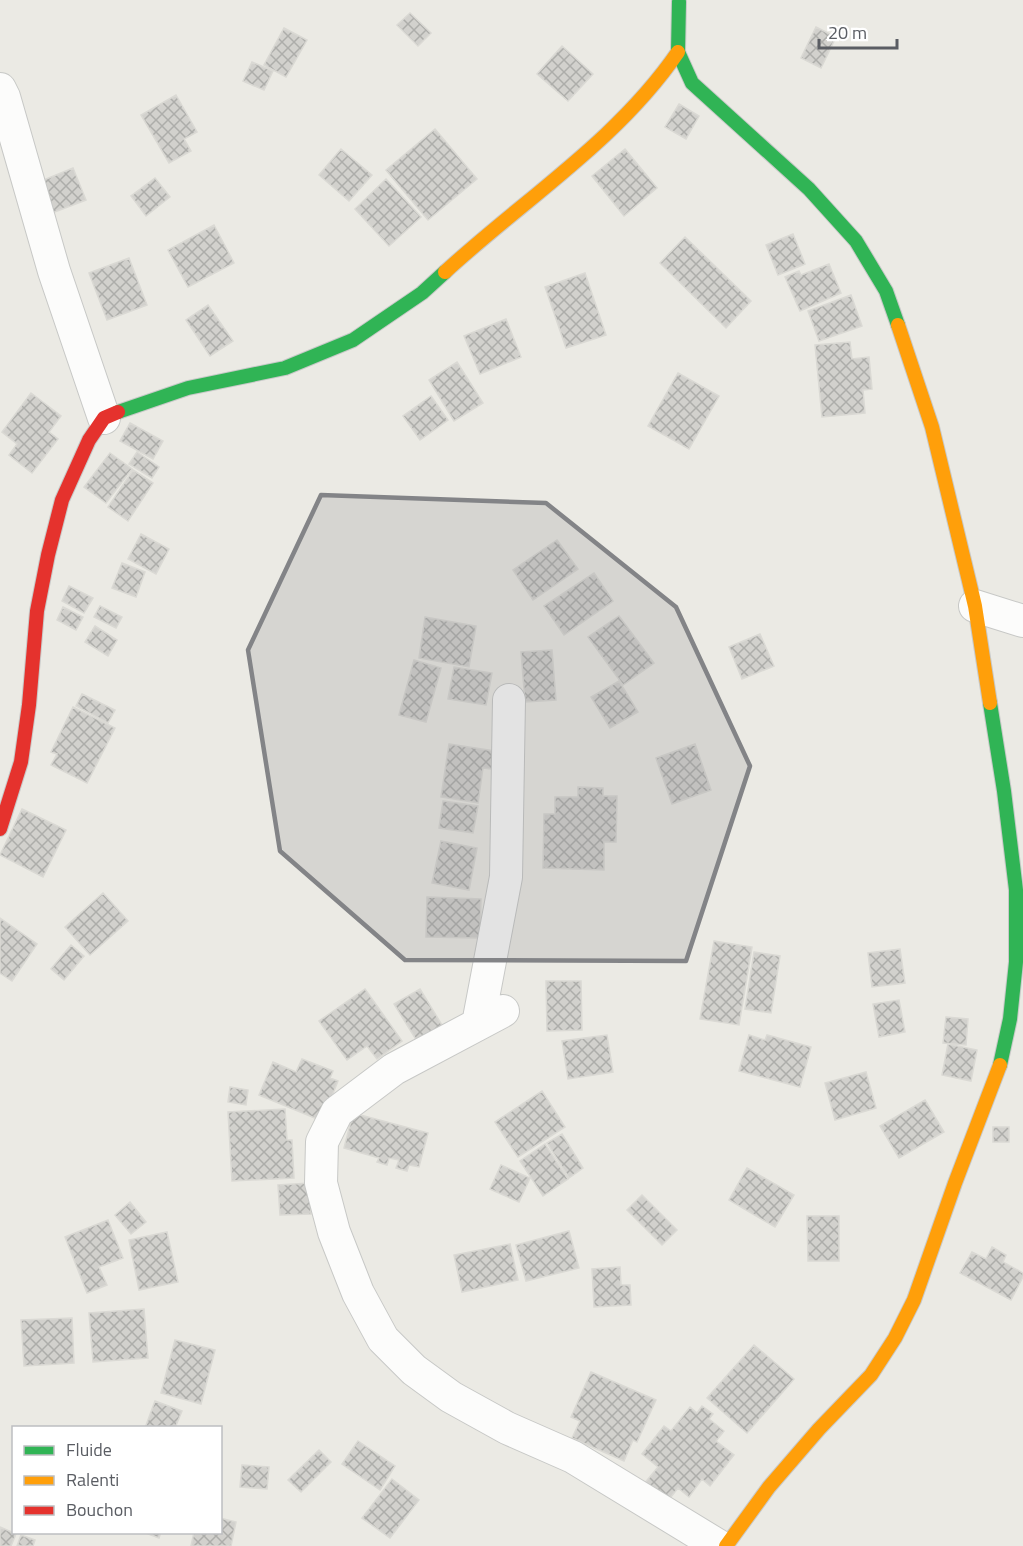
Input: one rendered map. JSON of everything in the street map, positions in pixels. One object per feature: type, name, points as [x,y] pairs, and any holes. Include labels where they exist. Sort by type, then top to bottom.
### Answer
[{"type":"street","points":[[679,1],[678,52],[692,83],[809,189],[856,241],[886,291],[932,427],[975,606],[1001,768],[1016,890],[1016,962],[1010,1018],[1013,1058],[955,1183],[914,1300],[895,1338],[871,1375],[769,1487],[726,1546]]},
{"type":"street","points":[[0,830],[21,762],[29,705],[37,611],[48,555],[62,501],[90,440],[104,418],[128,407],[188,388],[285,368],[353,340],[422,293],[472,247],[586,153],[642,98],[678,52]]},
{"type":"street","points":[[0,89],[54,271],[104,418]]},
{"type":"street","points":[[975,606],[1023,621]]},
{"type":"street","points":[[509,700],[506,877],[490,1017],[394,1069],[337,1112],[322,1142],[321,1183],[334,1232],[358,1293],[383,1339],[414,1370],[451,1397],[507,1428],[573,1457],[719,1546]]},
{"type":"highlighted area","points":[[321,495],[546,503],[676,607],[750,766],[686,961],[405,960],[280,851],[248,650]]},
{"type":"building","points":[[410,13],[431,33],[418,46],[397,25]]},
{"type":"building","points":[[816,27],[836,37],[821,68],[801,58]]},
{"type":"building","points":[[284,28],[307,40],[286,77],[264,65]]},
{"type":"building","points":[[562,46],[593,74],[568,101],[537,74]]},
{"type":"building","points":[[252,62],[273,71],[264,90],[243,81]]},
{"type":"building","points":[[176,95],[197,132],[184,139],[191,151],[169,163],[141,115]]},
{"type":"building","points":[[679,104],[699,116],[686,139],[665,127]]},
{"type":"building","points":[[435,129],[477,179],[428,220],[386,170]]},
{"type":"building","points":[[341,149],[372,175],[349,201],[319,175]]},
{"type":"building","points":[[625,149],[657,188],[624,216],[592,176]]},
{"type":"building","points":[[73,168],[86,200],[52,213],[39,182]]},
{"type":"building","points":[[155,178],[170,197],[146,216],[131,196]]},
{"type":"building","points":[[386,179],[421,217],[389,246],[355,209]]},
{"type":"building","points":[[214,225],[234,263],[188,287],[168,250]]},
{"type":"building","points":[[793,234],[805,264],[778,275],[766,245]]},
{"type":"building","points":[[685,237],[751,301],[726,328],[660,263]]},
{"type":"building","points":[[129,258],[147,305],[107,320],[89,273]]},
{"type":"building","points":[[829,264],[841,293],[800,311],[785,277],[799,271],[801,275]]},
{"type":"building","points":[[585,273],[606,335],[566,348],[545,287]]},
{"type":"building","points":[[851,295],[862,326],[819,341],[808,311]]},
{"type":"building","points":[[208,305],[233,341],[210,356],[186,320]]},
{"type":"building","points":[[506,319],[521,357],[480,374],[464,336]]},
{"type":"building","points":[[850,342],[852,359],[869,357],[872,389],[863,390],[865,413],[822,417],[815,345]]},
{"type":"building","points":[[457,362],[483,403],[454,421],[429,380]]},
{"type":"building","points":[[678,373],[719,396],[689,449],[648,426]]},
{"type":"building","points":[[31,393],[61,416],[49,432],[58,439],[32,473],[9,455],[17,444],[2,432]]},
{"type":"building","points":[[431,396],[448,420],[420,440],[403,416]]},
{"type":"building","points":[[130,423],[163,441],[153,459],[120,441]]},
{"type":"building","points":[[137,452],[159,467],[152,478],[129,464]]},
{"type":"building","points":[[110,453],[132,469],[106,503],[84,487]]},
{"type":"building","points":[[133,470],[153,483],[128,521],[108,507]]},
{"type":"building","points":[[141,534],[169,549],[156,574],[128,559]]},
{"type":"building","points":[[557,540],[578,569],[533,600],[513,570]]},
{"type":"building","points":[[122,563],[145,572],[136,597],[112,588]]},
{"type":"building","points":[[594,573],[613,601],[564,635],[544,606]]},
{"type":"building","points":[[69,586],[93,598],[84,613],[62,601]]},
{"type":"building","points":[[100,606],[122,617],[116,628],[94,617]]},
{"type":"building","points":[[63,607],[83,617],[76,630],[57,620]]},
{"type":"building","points":[[619,616],[654,663],[623,685],[588,637]]},
{"type":"building","points":[[425,617],[476,626],[469,667],[419,658]]},
{"type":"building","points":[[95,626],[117,640],[108,656],[85,642]]},
{"type":"building","points":[[760,634],[774,666],[742,679],[729,647]]},
{"type":"building","points":[[552,650],[556,700],[525,702],[521,652]]},
{"type":"building","points":[[414,660],[441,668],[426,722],[399,715]]},
{"type":"building","points":[[454,667],[492,673],[486,705],[448,699]]},
{"type":"building","points":[[619,681],[638,712],[610,728],[591,697]]},
{"type":"building","points":[[82,694],[115,710],[108,723],[76,706]]},
{"type":"building","points":[[73,707],[115,728],[87,783],[51,765],[57,754],[51,752]]},
{"type":"building","points":[[449,744],[501,752],[499,770],[483,768],[478,803],[441,797]]},
{"type":"building","points":[[695,744],[711,790],[672,804],[656,758]]},
{"type":"building","points":[[578,787],[603,788],[603,796],[617,796],[616,842],[604,842],[604,870],[543,868],[544,814],[555,814],[555,797],[578,797]]},
{"type":"building","points":[[443,801],[478,806],[473,833],[439,828]]},
{"type":"building","points":[[22,809],[66,830],[43,877],[0,855]]},
{"type":"building","points":[[441,841],[477,848],[469,890],[432,883]]},
{"type":"building","points":[[103,893],[128,921],[90,955],[65,927]]},
{"type":"building","points":[[427,897],[481,899],[480,938],[426,937]]},
{"type":"building","points":[[0,918],[37,944],[12,981],[0,973]]},
{"type":"building","points":[[714,941],[752,947],[739,1025],[700,1019]]},
{"type":"building","points":[[71,945],[84,956],[64,980],[51,969]]},
{"type":"building","points":[[900,949],[905,983],[872,987],[868,953]]},
{"type":"building","points":[[754,952],[780,956],[771,1013],[745,1009]]},
{"type":"building","points":[[546,981],[581,981],[582,1030],[547,1031]]},
{"type":"building","points":[[365,989],[402,1041],[377,1059],[367,1046],[347,1060],[319,1021]]},
{"type":"building","points":[[420,989],[445,1030],[420,1046],[394,1004]]},
{"type":"building","points":[[899,1000],[905,1032],[879,1037],[873,1004]]},
{"type":"building","points":[[946,1017],[968,1019],[966,1045],[943,1043]]},
{"type":"building","points":[[607,1035],[613,1072],[568,1079],[562,1041]]},
{"type":"building","points":[[749,1035],[765,1040],[767,1035],[811,1047],[800,1087],[739,1071]]},
{"type":"building","points":[[948,1044],[977,1050],[971,1081],[942,1075]]},
{"type":"building","points":[[302,1059],[333,1071],[330,1078],[338,1081],[322,1121],[259,1095],[273,1062],[296,1072]]},
{"type":"building","points":[[866,1072],[876,1108],[835,1120],[825,1083]]},
{"type":"building","points":[[230,1087],[248,1090],[246,1105],[228,1102]]},
{"type":"building","points":[[542,1091],[565,1127],[518,1157],[495,1122]]},
{"type":"building","points":[[925,1100],[944,1132],[899,1158],[880,1126]]},
{"type":"building","points":[[285,1109],[287,1140],[292,1140],[294,1178],[232,1181],[228,1112]]},
{"type":"building","points":[[353,1113],[428,1133],[419,1167],[409,1165],[407,1171],[396,1168],[399,1160],[389,1158],[387,1165],[377,1162],[379,1158],[344,1148]]},
{"type":"building","points":[[993,1127],[1009,1127],[1009,1142],[993,1142]]},
{"type":"building","points":[[562,1134],[583,1168],[569,1178],[547,1143]]},
{"type":"building","points":[[545,1144],[568,1179],[543,1196],[520,1161]]},
{"type":"building","points":[[501,1165],[530,1178],[519,1202],[490,1189]]},
{"type":"building","points":[[747,1168],[794,1195],[775,1227],[729,1200]]},
{"type":"building","points":[[310,1183],[311,1214],[280,1215],[278,1185]]},
{"type":"building","points":[[642,1195],[677,1230],[662,1245],[627,1210]]},
{"type":"building","points":[[130,1202],[146,1222],[131,1234],[115,1215]]},
{"type":"building","points":[[807,1216],[839,1216],[839,1261],[808,1261]]},
{"type":"building","points":[[108,1220],[123,1258],[99,1267],[107,1285],[87,1293],[65,1237]]},
{"type":"building","points":[[569,1231],[579,1268],[526,1281],[516,1245]]},
{"type":"building","points":[[167,1232],[178,1282],[139,1290],[129,1240]]},
{"type":"building","points":[[510,1244],[518,1280],[462,1292],[454,1255]]},
{"type":"building","points":[[992,1247],[1006,1255],[1003,1262],[1023,1273],[1011,1300],[960,1273],[972,1252],[986,1259]]},
{"type":"building","points":[[620,1267],[621,1285],[630,1285],[631,1305],[594,1307],[592,1269]]},
{"type":"building","points":[[144,1309],[148,1358],[93,1362],[89,1313]]},
{"type":"building","points":[[72,1318],[74,1363],[24,1366],[21,1320]]},
{"type":"building","points":[[175,1340],[215,1350],[201,1404],[161,1393]]},
{"type":"building","points":[[754,1345],[794,1379],[747,1433],[707,1398]]},
{"type":"building","points":[[591,1372],[656,1400],[637,1442],[633,1440],[624,1461],[572,1438],[580,1421],[571,1417]]},
{"type":"building","points":[[155,1401],[182,1411],[176,1426],[146,1426]]},
{"type":"building","points":[[702,1406],[713,1414],[709,1419],[724,1431],[716,1441],[734,1455],[710,1486],[702,1479],[689,1497],[678,1488],[667,1502],[644,1484],[658,1467],[642,1454],[664,1426],[671,1431],[690,1407],[697,1413]]},
{"type":"building","points":[[358,1441],[395,1466],[380,1490],[342,1464]]},
{"type":"building","points":[[319,1450],[331,1462],[301,1492],[288,1480]]},
{"type":"building","points":[[242,1465],[269,1467],[267,1489],[240,1487]]},
{"type":"building","points":[[392,1479],[419,1500],[390,1538],[362,1518]]},
{"type":"building","points":[[222,1518],[236,1522],[231,1546],[191,1546],[194,1534],[222,1534]]},
{"type":"building","points":[[0,1527],[16,1534],[11,1546],[0,1546]]},
{"type":"building","points":[[148,1534],[160,1534],[159,1538]]},
{"type":"building","points":[[21,1535],[35,1540],[33,1546],[17,1546]]},
{"type":"traffic: fast","points":[[679,2],[678,52],[692,83],[809,189],[856,241],[886,291],[898,325]]},
{"type":"traffic: fast","points":[[118,412],[188,388],[285,368],[353,340],[422,293],[445,272]]},
{"type":"traffic: fast","points":[[990,703],[1016,890],[1016,962],[1010,1019],[1000,1065]]},
{"type":"traffic: slow","points":[[445,272],[598,142],[654,84],[678,52]]},
{"type":"traffic: slow","points":[[898,325],[932,427],[975,606],[990,703]]},
{"type":"traffic: slow","points":[[726,1546],[769,1487],[819,1429],[871,1375],[895,1338],[914,1300],[1000,1065]]},
{"type":"traffic: jam","points":[[0,829],[21,762],[29,705],[37,611],[62,500],[89,440],[104,418],[118,412]]}]
